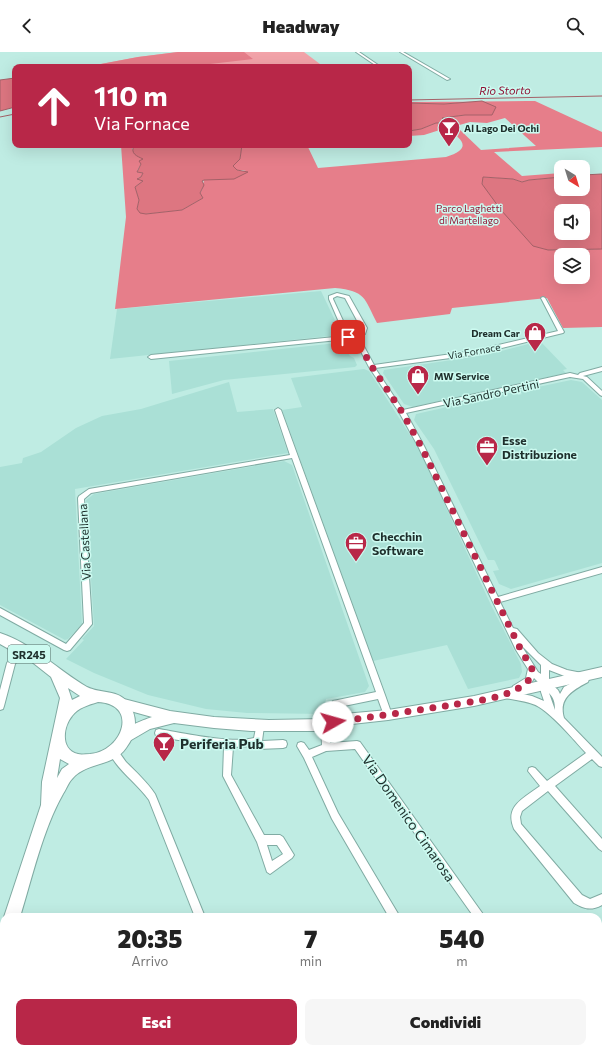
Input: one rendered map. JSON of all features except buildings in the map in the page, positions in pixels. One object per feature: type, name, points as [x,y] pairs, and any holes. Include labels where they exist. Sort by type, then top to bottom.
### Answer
[{"type":"main road","name":"SR245","points":[[0,638],[36,658],[55,674],[85,692],[98,696]]},
{"type":"main road","name":"SR245","points":[[55,674],[66,698],[61,718]]},
{"type":"main road","points":[[13,913],[47,808],[67,774],[76,767],[102,758],[113,752],[126,737],[129,727],[129,718],[126,710],[120,703],[109,697],[98,696],[88,698],[76,704],[61,718],[58,725],[57,740],[49,782],[47,808]]},
{"type":"main road","points":[[57,740],[60,748],[72,759],[91,761]]},
{"type":"street","points":[[357,52],[375,64]]},
{"type":"street","points":[[400,52],[448,78]]},
{"type":"street","points":[[151,357],[351,337],[363,332],[364,328],[347,297],[337,294],[331,297],[331,299],[351,337],[356,339],[372,367],[402,412],[421,446],[532,669],[553,690],[559,702],[559,714],[562,720]]},
{"type":"street","name":"Via Fornace","points":[[372,367],[473,353],[561,332],[543,298]]},
{"type":"street","name":"Via Sandro Pertini","points":[[402,412],[570,375],[580,376],[582,374],[602,369]]},
{"type":"street","points":[[580,376],[585,378],[602,394]]},
{"type":"street","points":[[278,410],[388,715]]},
{"type":"street","name":"Via Castellana","points":[[0,611],[66,648],[88,624],[81,498],[89,491],[294,456]]},
{"type":"street","points":[[497,600],[602,570]]},
{"type":"street","points":[[509,625],[545,666],[564,674],[598,673]]},
{"type":"street","points":[[0,706],[11,663],[21,649]]},
{"type":"street","points":[[545,666],[545,692],[551,711]]},
{"type":"street","points":[[505,694],[526,683],[529,680],[532,669]]},
{"type":"street","points":[[120,703],[176,718],[260,726],[329,723],[466,702],[598,673]]},
{"type":"street","points":[[559,702],[567,690],[579,681],[598,673]]},
{"type":"street","points":[[505,694],[532,700],[542,704],[562,720],[602,763]]},
{"type":"street","points":[[326,748],[329,723],[332,711],[336,704],[381,695]]},
{"type":"street","points":[[126,737],[140,726],[151,722],[176,718]]},
{"type":"street","points":[[255,743],[258,741],[260,726]]},
{"type":"street","points":[[159,733],[229,743],[255,743],[258,745],[283,744]]},
{"type":"street","points":[[229,743],[227,776],[261,840]]},
{"type":"street","name":"Via Domenico Cimarosa","points":[[307,755],[326,748],[357,745],[477,913]]},
{"type":"street","points":[[301,746],[307,755],[335,816],[393,913]]},
{"type":"street","points":[[113,752],[125,768],[147,788],[152,797],[198,913]]},
{"type":"street","points":[[593,753],[518,808],[515,817],[518,826],[578,899],[586,905],[595,905],[602,899]]},
{"type":"street","points":[[532,771],[548,786],[602,846]]},
{"type":"shaded area","points":[[178,52],[304,52],[320,64],[101,64],[138,57]]},
{"type":"shaded area","points":[[12,78],[12,108],[0,111],[0,80]]},
{"type":"shaded area","points":[[482,101],[496,107],[492,115],[465,115],[442,118],[447,123],[436,123],[421,129],[412,130],[412,103],[444,104]]},
{"type":"shaded area","points":[[133,148],[242,148],[240,159],[233,166],[237,170],[248,172],[234,179],[202,181],[204,185],[200,193],[203,198],[182,210],[146,214],[140,213],[137,209],[139,200],[135,187],[143,181],[137,179],[141,177],[143,173],[137,172],[141,164],[139,161],[143,159],[136,156]]},
{"type":"shaded area","points":[[602,174],[602,249],[554,248],[554,250],[548,250],[533,246],[501,210],[482,184],[483,177],[513,179],[522,182],[554,178],[554,196],[590,196],[590,175]]},
{"type":"shaded area","points":[[321,291],[341,333],[339,335],[110,359],[117,309]]},
{"type":"shaded area","points":[[540,341],[567,369],[563,370],[566,373],[413,407],[404,404],[383,373],[384,370],[486,355]]},
{"type":"shaded area","points":[[346,342],[350,351],[348,353],[354,358],[357,365],[355,367],[224,380],[172,394],[169,361]]},
{"type":"shaded area","points":[[364,369],[369,371],[419,449],[491,605],[521,664],[522,672],[519,678],[468,689],[447,645],[373,661],[282,410],[302,407],[291,378]]},
{"type":"shaded area","points":[[571,380],[582,382],[602,400],[602,563],[511,589],[499,584],[493,571],[499,570],[495,561],[488,560],[434,449],[414,420],[416,414],[515,392],[518,395],[522,394],[519,391]]},
{"type":"shaded area","points":[[229,382],[237,412],[273,409],[288,453],[75,489],[82,624],[68,639],[65,640],[0,605],[0,467],[22,463],[23,458],[41,452],[76,428],[102,416],[141,409]]},
{"type":"shaded area","points":[[284,461],[292,465],[369,686],[365,692],[326,699],[323,714],[247,713],[206,709],[148,695],[94,673],[66,659],[84,640],[82,639],[94,626],[86,500],[94,494]]},
{"type":"green space","points":[[178,52],[244,52],[253,59],[210,64],[101,64],[138,57]]},
{"type":"green space","points":[[477,101],[444,104],[412,102]]},
{"type":"green space","name":"Parco Laghetti di Martellago","points":[[482,101],[535,101],[602,132],[602,147],[494,152],[522,176],[554,174],[554,178],[522,182],[513,179],[484,177],[482,184],[548,250],[554,250],[554,284],[590,284],[590,249],[602,249],[602,327],[563,328],[547,298],[452,308],[450,314],[377,323],[363,297],[353,291],[335,288],[115,309],[126,217],[121,148],[132,148],[144,159],[137,172],[143,173],[141,177],[138,178],[143,181],[135,187],[139,200],[137,209],[146,214],[182,210],[203,198],[200,193],[204,180],[246,170],[237,170],[233,166],[240,159],[242,148],[308,148],[318,168],[446,157],[460,151],[462,147],[461,140],[452,132],[446,128],[424,135],[412,136],[412,130],[421,129],[436,123],[446,123],[442,118],[465,115]],"holes":[[[505,118],[536,146],[481,150],[456,126],[470,122],[487,123]]]},
{"type":"waterway","name":"Rio Storto","points":[[412,100],[602,96]]},
{"type":"waterway","name":"Rio Storto","points":[[0,117],[12,115]]},
{"type":"place","name":"Al Lago Dei Ochi","points":[[449,148]]},
{"type":"place","name":"Dream Car","points":[[535,352]]},
{"type":"place","name":"MW Service","points":[[418,396]]},
{"type":"place","name":"Esse Distribuzione","points":[[487,466]]},
{"type":"place","name":"Checchin Software","points":[[356,562]]},
{"type":"place","name":"Periferia Pub","points":[[164,762]]},
{"type":"route","points":[[333,722],[388,715],[505,694],[526,683],[531,676],[532,669],[520,648],[421,446],[402,412],[372,367],[356,339],[353,337],[348,337]]}]
